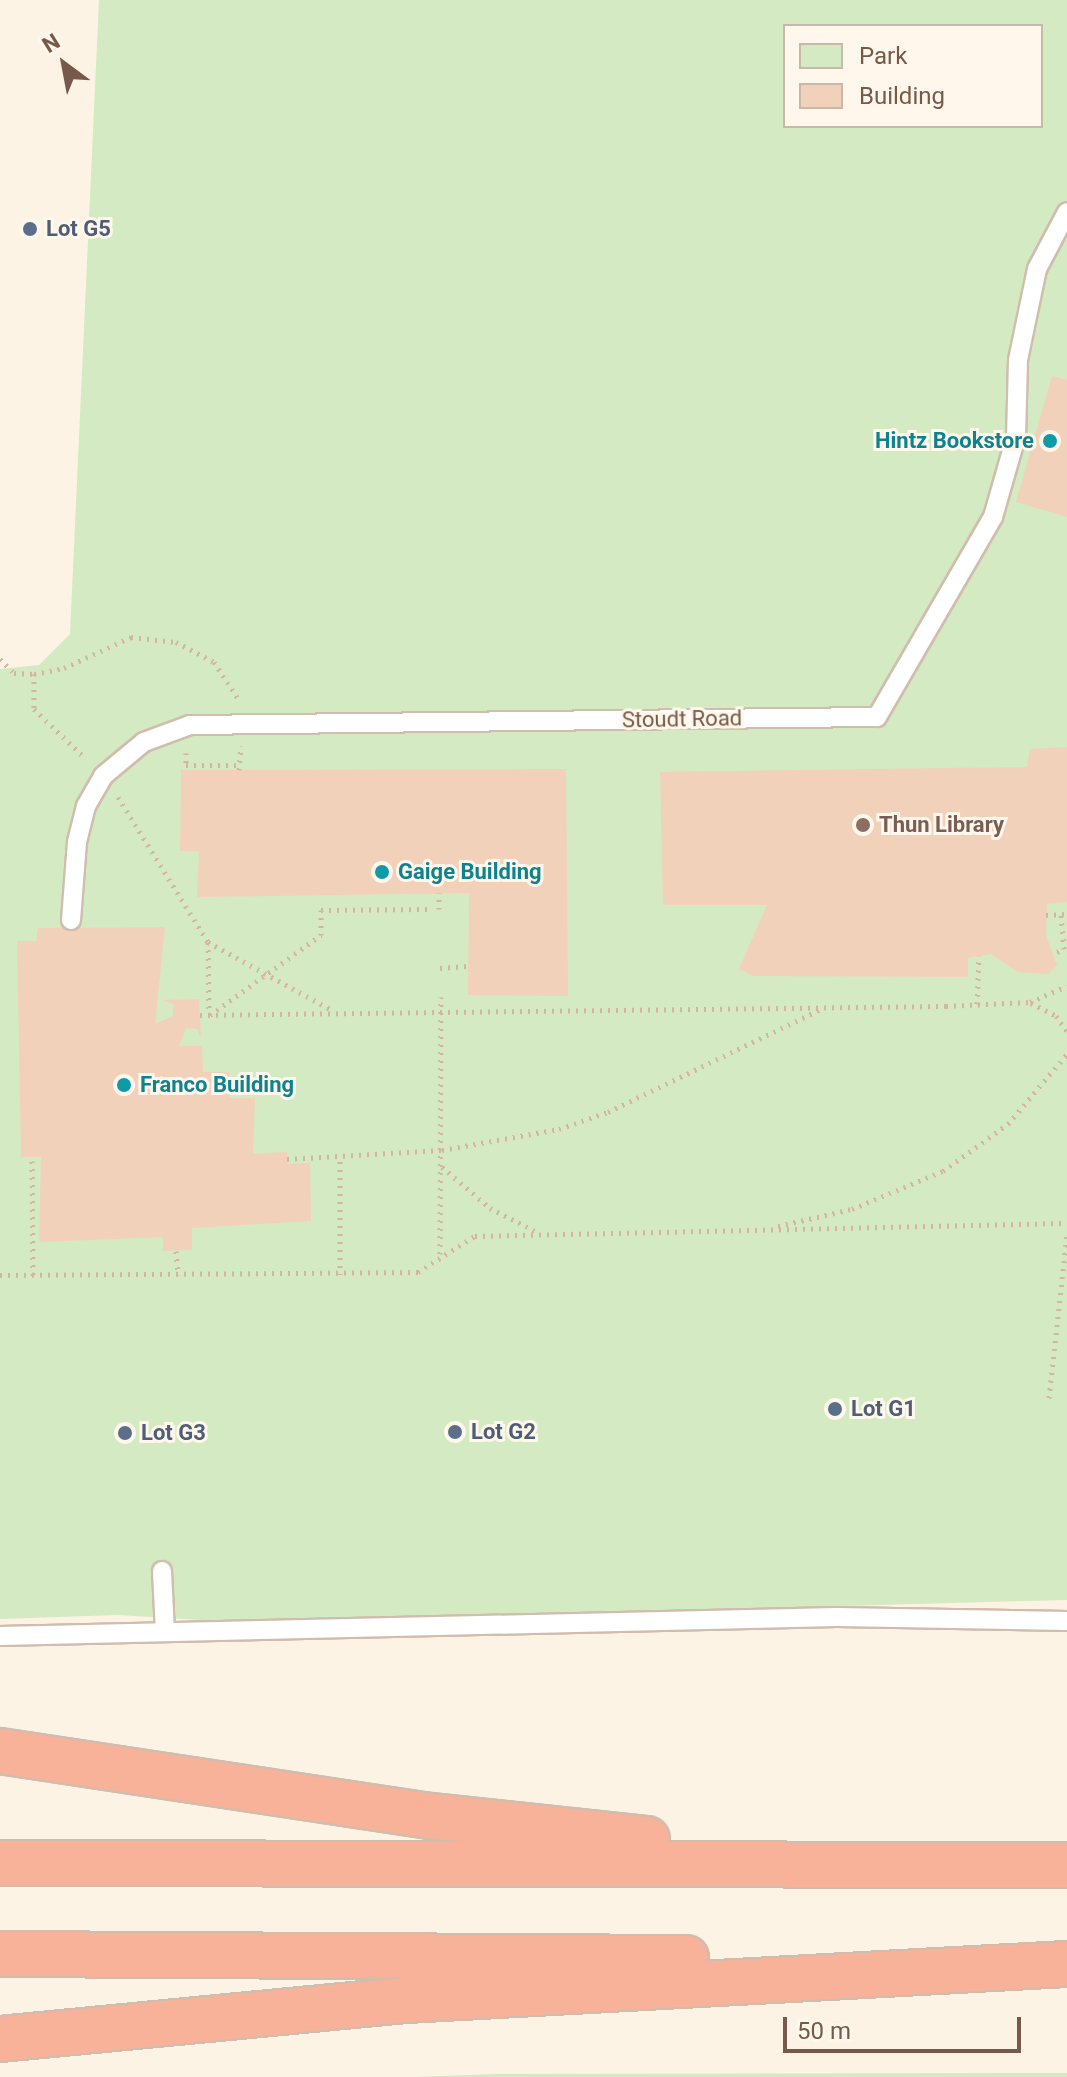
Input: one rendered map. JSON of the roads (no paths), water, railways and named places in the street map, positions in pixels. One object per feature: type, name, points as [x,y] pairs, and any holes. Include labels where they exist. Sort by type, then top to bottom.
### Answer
[{"type":"highway","points":[[0,1751],[431,1816],[940,1864]]},
{"type":"highway","points":[[0,1863],[1067,1865]]},
{"type":"highway","points":[[0,1954],[1067,1962]]},
{"type":"highway","points":[[0,2039],[406,2000],[1067,1962]]},
{"type":"lane","name":"Stoudt Road","points":[[71,920],[77,842],[86,806],[103,776],[144,742],[190,725],[242,731],[877,717],[993,517],[1016,437],[1018,360],[1037,269],[1067,212]]},
{"type":"lane","points":[[162,1571],[165,1632]]},
{"type":"lane","points":[[0,1636],[837,1617],[1067,1621]]},
{"type":"place","name":"Lot G5","points":[[30,229]]},
{"type":"place","name":"Hintz Bookstore","points":[[1050,441]]},
{"type":"place","name":"Thun Library","points":[[863,825]]},
{"type":"place","name":"Gaige Building","points":[[382,872]]},
{"type":"place","name":"Franco Building","points":[[124,1085]]},
{"type":"place","name":"Lot G1","points":[[835,1409]]},
{"type":"place","name":"Lot G2","points":[[455,1432]]},
{"type":"place","name":"Lot G3","points":[[125,1433]]}]
